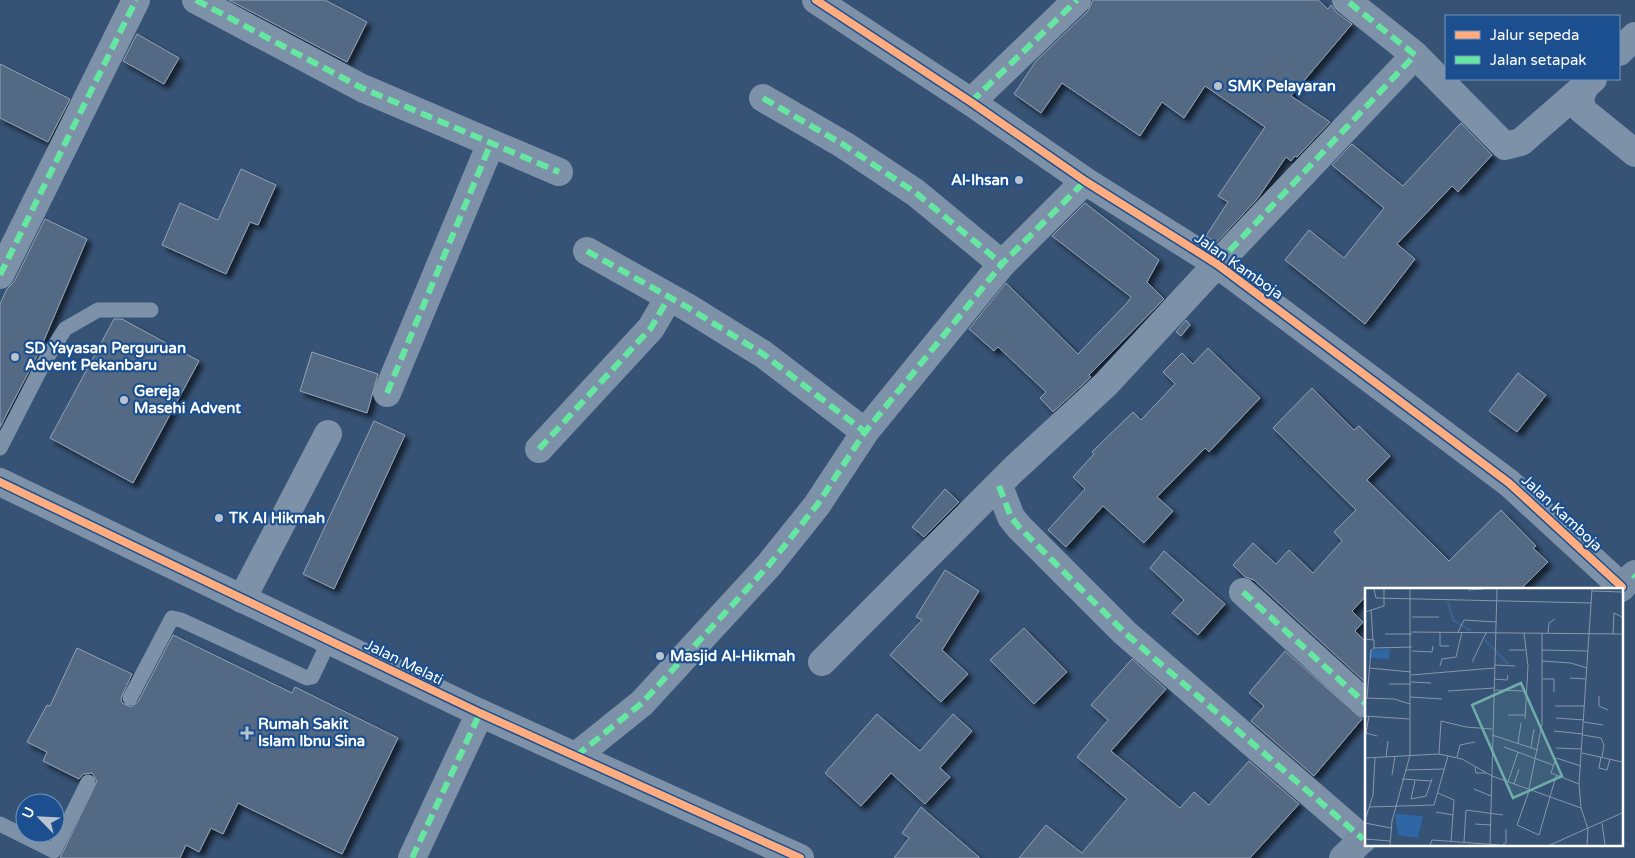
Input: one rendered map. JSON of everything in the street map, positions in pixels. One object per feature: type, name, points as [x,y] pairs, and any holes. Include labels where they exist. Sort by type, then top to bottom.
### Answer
[{"type":"main road","points":[[1343,858],[1365,838]]},
{"type":"street","points":[[0,275],[136,0]]},
{"type":"street","points":[[196,0],[362,88],[559,172]]},
{"type":"street","name":"Jalan Kamboja","points":[[816,0],[971,102],[1085,181],[1216,264],[1509,483],[1629,580]]},
{"type":"street","points":[[971,102],[1077,0]]},
{"type":"street","points":[[1346,0],[1415,55],[1505,146],[1521,142],[1589,83]]},
{"type":"street","points":[[1620,51],[1635,36]]},
{"type":"street","points":[[822,662],[1012,471],[1106,384],[1216,264],[1415,55]]},
{"type":"street","points":[[1589,83],[1580,98],[1582,110],[1635,153]]},
{"type":"street","points":[[763,98],[844,145],[916,193],[1002,264]]},
{"type":"street","points":[[387,393],[491,143]]},
{"type":"street","points":[[576,756],[642,703],[769,565],[817,506],[865,432],[1002,264],[1085,181]]},
{"type":"street","points":[[587,252],[669,297],[763,354],[865,432]]},
{"type":"street","points":[[539,449],[651,328],[669,297]]},
{"type":"street","points":[[242,599],[328,434]]},
{"type":"street","name":"Jalan Melati","points":[[0,482],[480,713],[800,858]]},
{"type":"street","points":[[999,486],[1012,517],[1019,527],[1125,633],[1365,838]]},
{"type":"street","points":[[1243,592],[1365,703]]},
{"type":"street","points":[[412,858],[480,713]]},
{"type":"lane","points":[[0,448],[44,364],[65,329],[98,310],[151,310]]},
{"type":"lane","points":[[130,698],[172,618],[181,620],[307,678],[312,677],[329,641]]},
{"type":"lane","points":[[0,824],[52,854],[88,782]]},
{"type":"building","points":[[229,0],[325,0],[367,22],[347,62]]},
{"type":"building","points":[[1093,0],[1318,0],[1328,9],[1331,5],[1336,12],[1352,24],[1291,96],[1330,122],[1297,157],[1295,156],[1291,161],[1286,157],[1258,198],[1216,243],[1206,236],[1228,202],[1218,196],[1265,127],[1205,86],[1184,118],[1162,102],[1140,136],[1062,83],[1041,113],[1014,94],[1036,61],[1088,11]]},
{"type":"building","points":[[137,34],[179,58],[164,84],[123,61]]},
{"type":"building","points":[[0,64],[70,99],[48,142],[0,118]]},
{"type":"building","points":[[1461,123],[1492,155],[1458,192],[1452,186],[1397,244],[1415,259],[1365,324],[1285,260],[1309,230],[1344,258],[1384,208],[1332,165],[1352,144],[1403,186]]},
{"type":"building","points":[[241,169],[276,185],[258,225],[250,222],[226,274],[162,245],[180,203],[218,220]]},
{"type":"building","points":[[1085,203],[1159,260],[1147,282],[1164,299],[1089,375],[1091,377],[1053,412],[1040,398],[1046,392],[998,347],[994,351],[969,329],[1006,283],[1078,354],[1127,303],[1131,297],[1052,236]]},
{"type":"building","points":[[45,219],[87,239],[39,352],[0,427],[0,304],[7,289],[14,282]]},
{"type":"building","name":"Gereja Masehi Advent","points":[[114,319],[122,319],[199,361],[133,483],[50,438]]},
{"type":"building","points":[[1186,320],[1190,325],[1181,336],[1176,332]]},
{"type":"building","points":[[1208,348],[1260,398],[1209,452],[1205,448],[1157,497],[1173,511],[1144,543],[1103,506],[1066,547],[1048,530],[1085,489],[1073,477],[1094,454],[1092,452],[1133,412],[1141,420],[1175,384],[1163,372],[1182,353],[1193,364]]},
{"type":"building","points":[[312,352],[378,374],[367,413],[300,391]]},
{"type":"building","points":[[1518,373],[1546,395],[1517,432],[1489,411]]},
{"type":"building","points":[[1312,388],[1354,430],[1359,426],[1390,456],[1367,480],[1449,561],[1501,510],[1536,546],[1533,548],[1548,562],[1522,588],[1365,588],[1365,597],[1352,611],[1363,622],[1355,631],[1365,641],[1365,682],[1254,580],[1245,577],[1233,565],[1253,543],[1276,564],[1289,550],[1313,573],[1342,541],[1334,532],[1356,510],[1273,428]]},
{"type":"building","points":[[374,421],[405,435],[334,589],[303,574]]},
{"type":"building","points":[[945,489],[959,502],[924,537],[912,527]]},
{"type":"building","points":[[1164,551],[1225,604],[1198,635],[1172,613],[1184,600],[1150,568]]},
{"type":"building","points":[[945,570],[979,591],[942,650],[968,674],[941,702],[890,655],[922,620],[916,617]]},
{"type":"building","points":[[1024,628],[1067,672],[1034,704],[990,660]]},
{"type":"building","name":"Rumah Sakit Islam Ibnu Sina","points":[[173,635],[292,693],[295,687],[398,738],[342,854],[238,803],[223,834],[211,828],[199,852],[186,845],[180,858],[60,858],[97,781],[92,773],[83,774],[79,779],[43,761],[47,752],[27,742],[47,705],[50,706],[77,648],[132,674],[121,698],[122,703],[131,707],[138,702]]},
{"type":"building","points":[[1285,651],[1362,719],[1314,776],[1251,721],[1264,706],[1249,693]]},
{"type":"building","points":[[1132,659],[1166,689],[1111,751],[1180,808],[1194,792],[1209,805],[1249,761],[1299,804],[1250,858],[1019,858],[1046,825],[1082,853],[1127,799],[1077,757],[1108,720],[1091,705]]},
{"type":"building","points":[[877,714],[920,751],[953,714],[972,731],[940,768],[950,777],[925,804],[891,773],[861,806],[825,773]]},
{"type":"building","points":[[921,807],[980,858],[894,858],[909,838],[902,833]]},
{"type":"marked path","points":[[0,275],[136,0]]},
{"type":"marked path","points":[[196,0],[362,88],[559,172]]},
{"type":"marked path","points":[[971,102],[1077,0]]},
{"type":"marked path","points":[[1217,264],[1415,55],[1346,0]]},
{"type":"marked path","points":[[763,98],[844,145],[916,193],[1002,264]]},
{"type":"marked path","points":[[387,393],[491,143]]},
{"type":"marked path","points":[[576,756],[642,703],[769,565],[817,505],[865,432],[1002,264],[1085,181]]},
{"type":"marked path","points":[[587,251],[687,307],[763,354],[865,432]]},
{"type":"marked path","points":[[539,449],[651,328],[669,297]]},
{"type":"marked path","points":[[999,486],[1011,517],[1019,527],[1125,633],[1363,839]]},
{"type":"marked path","points":[[1243,592],[1365,703]]},
{"type":"marked path","points":[[412,858],[480,713]]},
{"type":"cycle path","points":[[816,0],[971,102],[1085,181],[1217,264],[1509,483],[1622,587]]},
{"type":"cycle path","points":[[0,482],[480,713],[800,858]]},
{"type":"place","name":"SMK Pelayaran","points":[[1218,86]]},
{"type":"place","name":"Al-Ihsan","points":[[1019,180]]},
{"type":"place","name":"SD Yayasan Perguruan Advent Pekanbaru","points":[[15,357]]},
{"type":"place","name":"Gereja Masehi Advent","points":[[124,400]]},
{"type":"place","name":"TK Al Hikmah","points":[[219,518]]},
{"type":"place","name":"Masjid Al-Hikmah","points":[[660,656]]},
{"type":"place","name":"Rumah Sakit Islam Ibnu Sina","points":[[247,733]]}]
